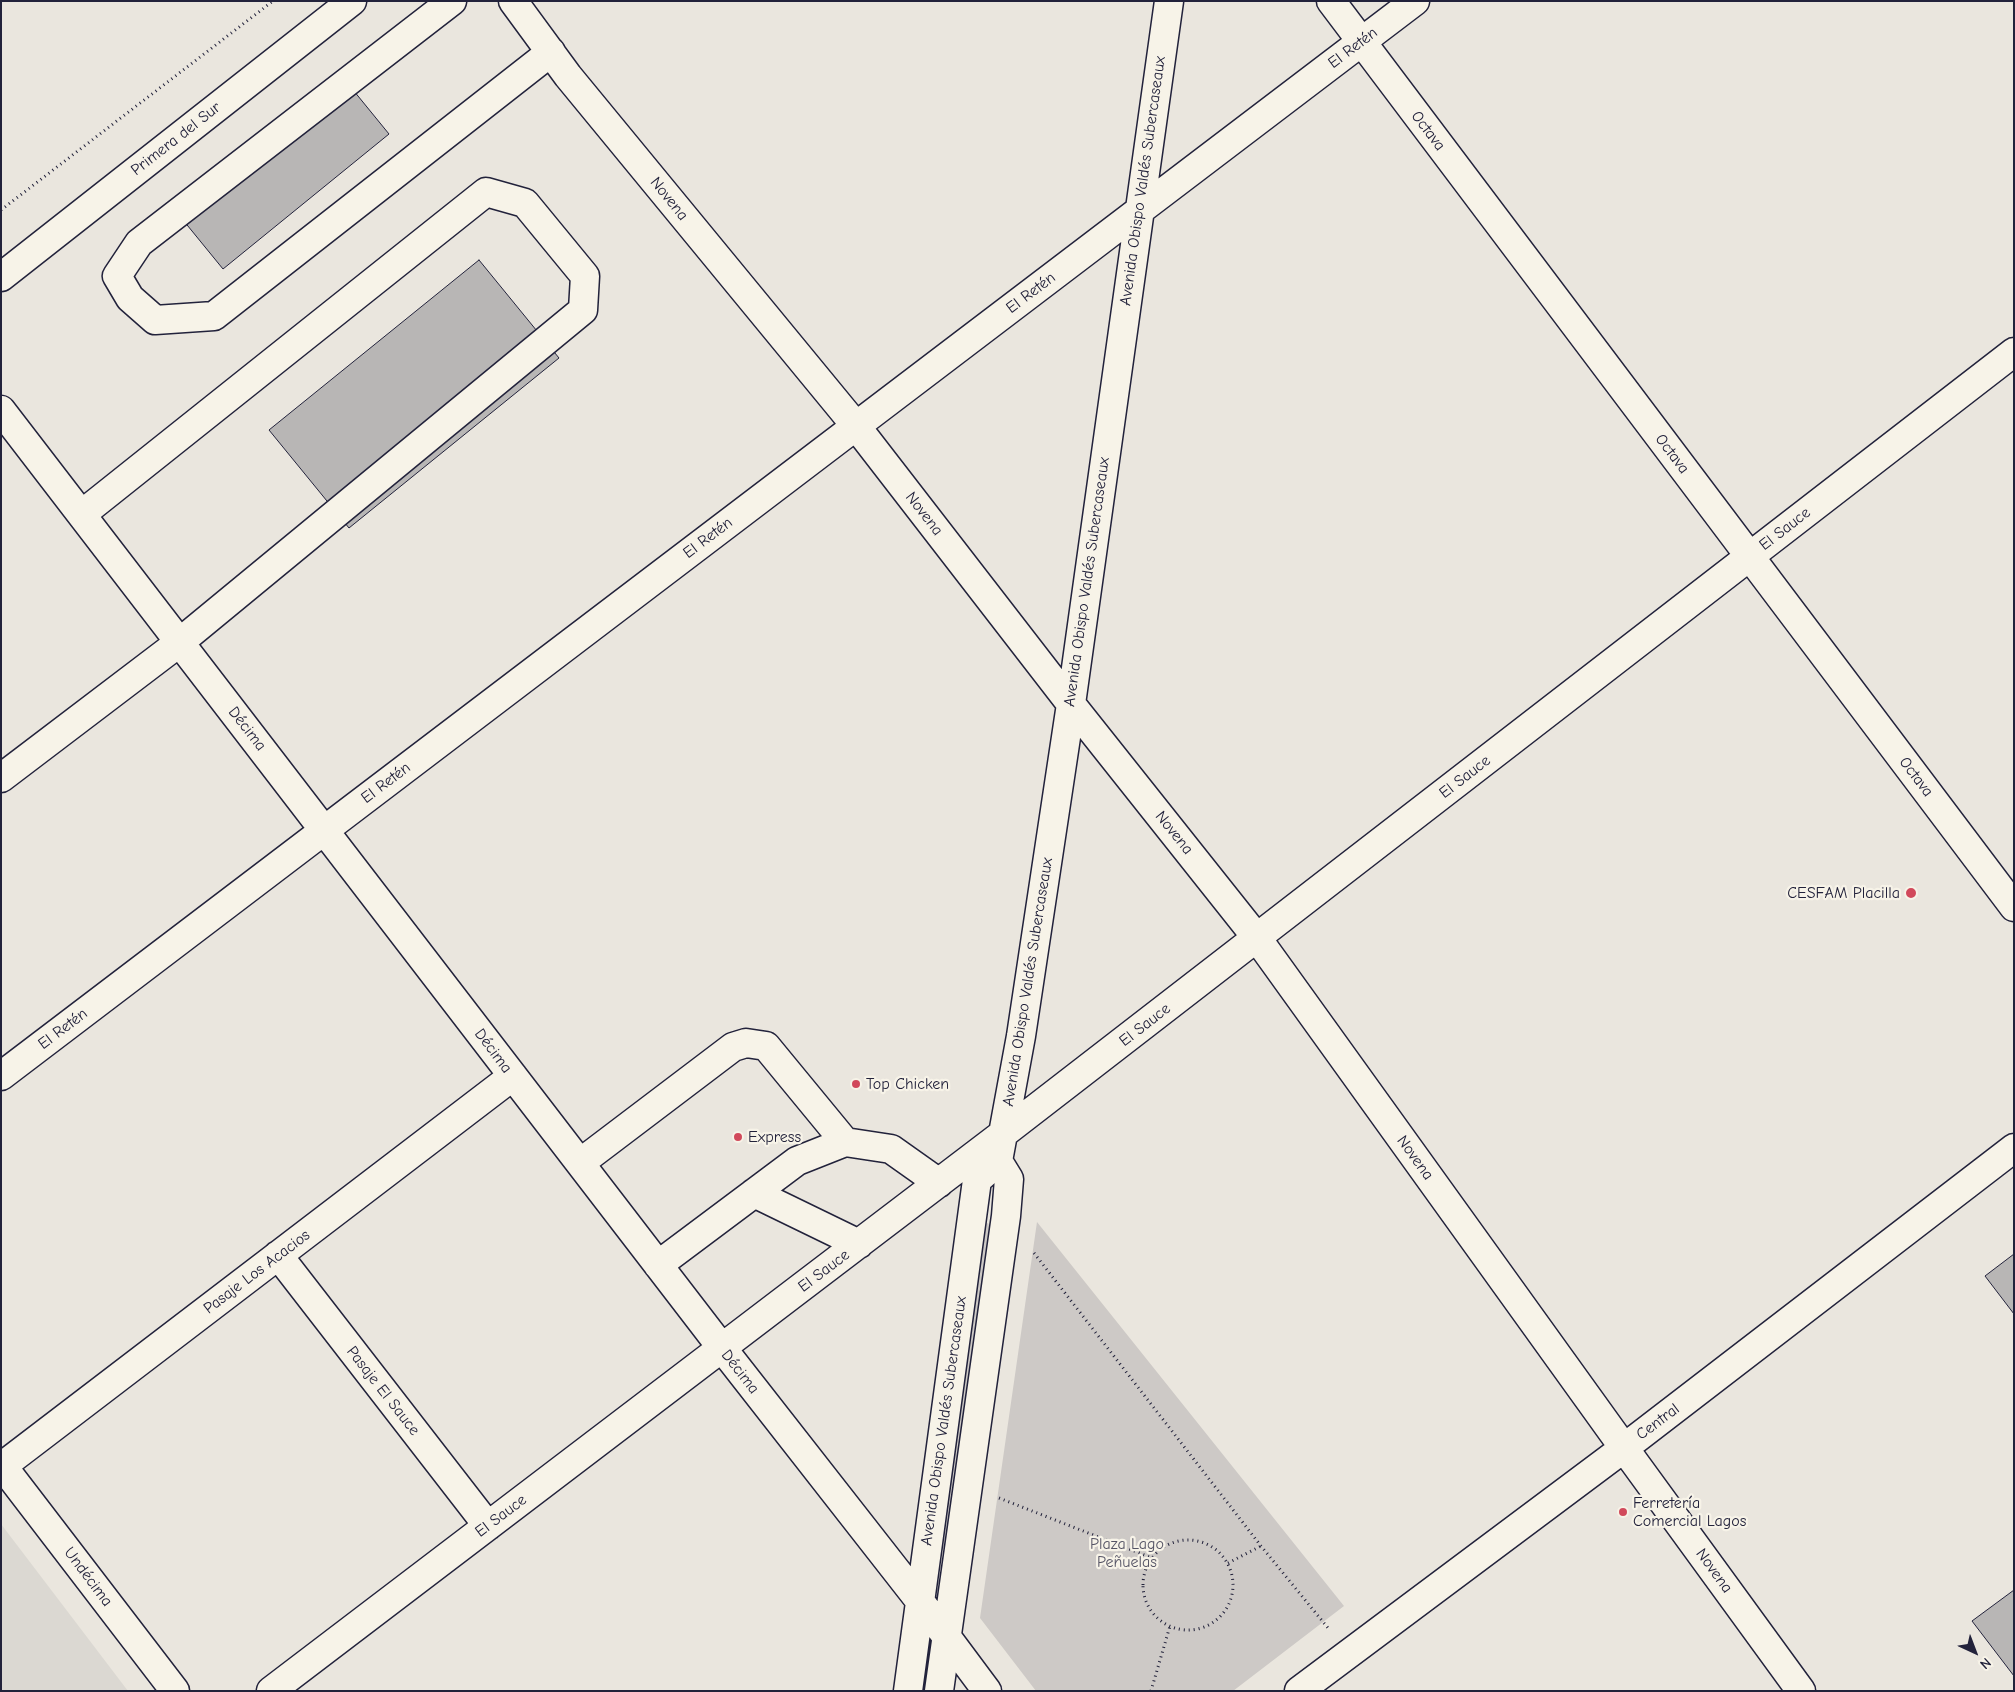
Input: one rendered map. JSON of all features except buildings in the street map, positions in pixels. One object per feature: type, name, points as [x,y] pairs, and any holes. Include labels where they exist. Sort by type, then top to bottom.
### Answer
[{"type":"street","name":"Primera del Sur","points":[[1,277],[352,1]]},
{"type":"street","points":[[452,1],[139,243],[117,276],[130,298],[155,320],[214,316],[551,52]]},
{"type":"street","name":"Novena","points":[[513,1],[568,76],[856,426],[1071,704],[1257,938],[1801,1691]]},
{"type":"street","name":"Avenida Obispo Valdés Subercaseaux","points":[[908,1691],[977,1180],[998,1161],[1004,1133],[1071,704],[1138,211],[1169,1]]},
{"type":"street","name":"Octava","points":[[1331,1],[2014,907]]},
{"type":"street","name":"El Retén","points":[[1,1076],[1415,1]]},
{"type":"street","points":[[1,778],[180,642],[583,310],[585,276],[525,203],[486,192],[82,514]]},
{"type":"street","name":"El Sauce","points":[[271,1691],[939,1183],[2014,352]]},
{"type":"street","name":"Décima","points":[[1,410],[722,1348],[920,1601],[987,1691]]},
{"type":"street","points":[[580,1163],[734,1047],[746,1043],[766,1046],[845,1142]]},
{"type":"street","name":"Pasaje Los Acacios","points":[[2,1466],[513,1076]]},
{"type":"street","points":[[658,1265],[796,1161],[845,1142],[891,1149],[939,1183]]},
{"type":"street","name":"Central","points":[[1299,1691],[1624,1448],[2014,1148]]},
{"type":"street","name":"Avenida Obispo Valdés Subercaseaux","points":[[939,1691],[948,1638],[1006,1216],[1009,1179],[998,1161]]},
{"type":"street","points":[[754,1193],[859,1244]]},
{"type":"street","name":"Pasaje El Sauce","points":[[278,1255],[488,1526]]},
{"type":"street","name":"Undécima","points":[[2,1466],[175,1691]]},
{"type":"path","points":[[1,210],[273,1]]},
{"type":"path","points":[[1006,1216],[1261,1546],[1348,1654]]},
{"type":"path","points":[[998,1497],[1152,1558]]},
{"type":"path","points":[[1191,1540],[1206,1543],[1219,1552],[1228,1564],[1233,1578],[1233,1593],[1228,1608],[1218,1620],[1204,1627],[1190,1630],[1176,1629],[1163,1623],[1152,1613],[1145,1600],[1143,1586],[1145,1571],[1152,1558],[1162,1548],[1176,1542],[1191,1540]]},
{"type":"path","points":[[1228,1564],[1261,1546]]},
{"type":"path","points":[[1151,1691],[1170,1626]]},
{"type":"shaded area","points":[[1,1524],[128,1691],[1,1691]]},
{"type":"green space","name":"Plaza Lago Peñuelas","points":[[1037,1222],[1344,1606],[1233,1691],[1036,1691],[980,1618]]},
{"type":"green space","points":[[988,1223],[990,1227],[944,1548],[941,1552],[985,1224]]},
{"type":"place","name":"CESFAM Placilla","points":[[1911,893]]},
{"type":"place","name":"Top Chicken","points":[[856,1084]]},
{"type":"place","name":"Express","points":[[738,1137]]},
{"type":"place","name":"Ferretería Comercial Lagos","points":[[1623,1512]]}]
